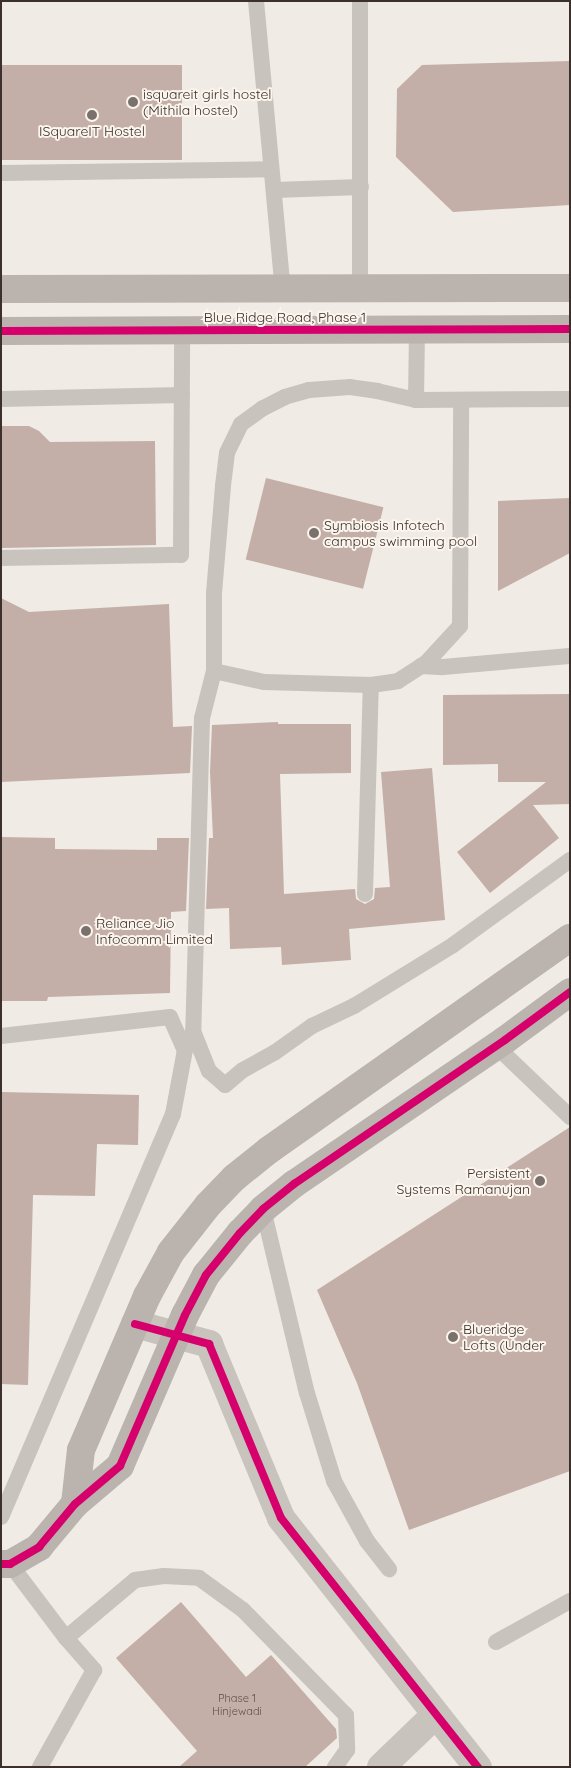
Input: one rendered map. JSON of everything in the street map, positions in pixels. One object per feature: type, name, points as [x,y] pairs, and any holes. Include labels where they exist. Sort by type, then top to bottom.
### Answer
[{"type":"street","name":"Blue Ridge Road, Phase 1","points":[[1,289],[570,288]]},
{"type":"street","name":"Blue Ridge Road, Phase 1","points":[[1,331],[570,329]]},
{"type":"street","points":[[76,1504],[81,1450],[136,1324],[171,1252],[208,1205],[234,1178],[270,1150],[570,938]]},
{"type":"street","points":[[6,1564],[39,1547],[76,1504],[120,1466],[177,1334],[206,1275],[240,1233],[263,1209],[294,1184],[496,1046],[570,992]]},
{"type":"street","points":[[136,1324],[209,1344],[281,1518],[478,1767]]},
{"type":"street","points":[[381,1767],[436,1714]]},
{"type":"lane","points":[[256,1],[283,290]]},
{"type":"lane","points":[[360,1],[360,289]]},
{"type":"lane","points":[[1,173],[271,169]]},
{"type":"lane","points":[[274,190],[361,187]]},
{"type":"lane","points":[[416,400],[417,329]]},
{"type":"lane","points":[[1,558],[181,555],[182,330]]},
{"type":"lane","points":[[570,399],[416,400],[350,387],[309,390],[284,397],[263,408],[241,424],[227,453],[222,486],[214,594],[214,671],[202,718],[193,1031],[208,1071],[225,1085],[243,1070],[274,1053],[312,1026],[354,1006],[430,960],[570,860]]},
{"type":"lane","points":[[1,399],[182,396]]},
{"type":"lane","points":[[214,671],[264,682],[371,685],[398,682],[422,666],[460,626],[461,400]]},
{"type":"lane","points":[[422,666],[443,667],[570,656]]},
{"type":"lane","points":[[365,894],[371,685]]},
{"type":"lane","points":[[1,1036],[170,1017],[185,1050],[172,1114],[1,1517]]},
{"type":"lane","points":[[496,1046],[570,1118]]},
{"type":"lane","points":[[263,1209],[307,1393],[334,1481],[367,1540],[389,1569]]},
{"type":"lane","points":[[6,1564],[94,1670],[40,1767]]},
{"type":"lane","points":[[66,1638],[135,1580],[164,1576],[199,1578],[243,1610],[346,1715],[347,1750],[336,1767]]},
{"type":"lane","points":[[496,1642],[570,1601]]},
{"type":"building","points":[[570,61],[570,205],[453,212],[396,157],[397,89],[422,65]]},
{"type":"building","name":"ISquareIT Hostel","points":[[1,65],[182,65],[182,160],[1,160]]},
{"type":"building","points":[[1,426],[29,426],[39,431],[50,442],[155,441],[156,545],[1,548]]},
{"type":"building","name":"Symbiosis Infotech campus swimming pool","points":[[266,478],[383,507],[363,589],[246,560]]},
{"type":"building","points":[[570,498],[570,553],[498,591],[498,501]]},
{"type":"building","points":[[1,598],[29,612],[169,604],[173,727],[192,726],[190,773],[1,782]]},
{"type":"building","points":[[570,694],[570,804],[533,805],[559,838],[490,893],[457,852],[546,782],[498,782],[498,764],[443,765],[443,695]]},
{"type":"building","points":[[278,722],[278,724],[351,724],[351,773],[280,774],[284,894],[355,889],[356,899],[365,904],[374,899],[375,888],[390,887],[381,772],[432,768],[445,920],[349,929],[351,960],[282,965],[281,947],[230,949],[229,908],[206,909],[209,838],[213,838],[210,772],[212,725]]},
{"type":"building","name":"Reliance Jio Infocomm Limited","points":[[1,837],[55,838],[55,849],[157,850],[157,838],[189,838],[186,911],[171,912],[170,993],[48,997],[47,1001],[1,1001]]},
{"type":"building","points":[[1,1092],[139,1095],[138,1145],[97,1144],[95,1196],[33,1195],[28,1385],[1,1384]]},
{"type":"building","name":"Blueridge Lofts (Under","points":[[570,1127],[570,1471],[409,1530],[357,1383],[317,1290]]},
{"type":"building","points":[[181,1602],[246,1677],[271,1655],[336,1729],[337,1738],[305,1767],[179,1767],[197,1751],[116,1658]]},
{"type":"cycle path","points":[[1,331],[570,329]]},
{"type":"cycle path","points":[[1,1564],[10,1564],[39,1547],[75,1504],[120,1466],[185,1315],[206,1275],[240,1233],[263,1209],[294,1184],[505,1040],[570,992]]},
{"type":"cycle path","points":[[135,1324],[209,1344],[281,1518],[478,1767]]},
{"type":"place","name":"isquareit girls hostel (Mithila hostel)","points":[[133,102]]},
{"type":"place","name":"ISquareIT Hostel","points":[[92,115]]},
{"type":"place","name":"Symbiosis Infotech campus swimming pool","points":[[314,533]]},
{"type":"place","name":"Reliance Jio Infocomm Limited","points":[[86,931]]},
{"type":"place","name":"Persistent Systems Ramanujan","points":[[540,1181]]},
{"type":"place","name":"Blueridge Lofts (Under","points":[[453,1337]]}]
